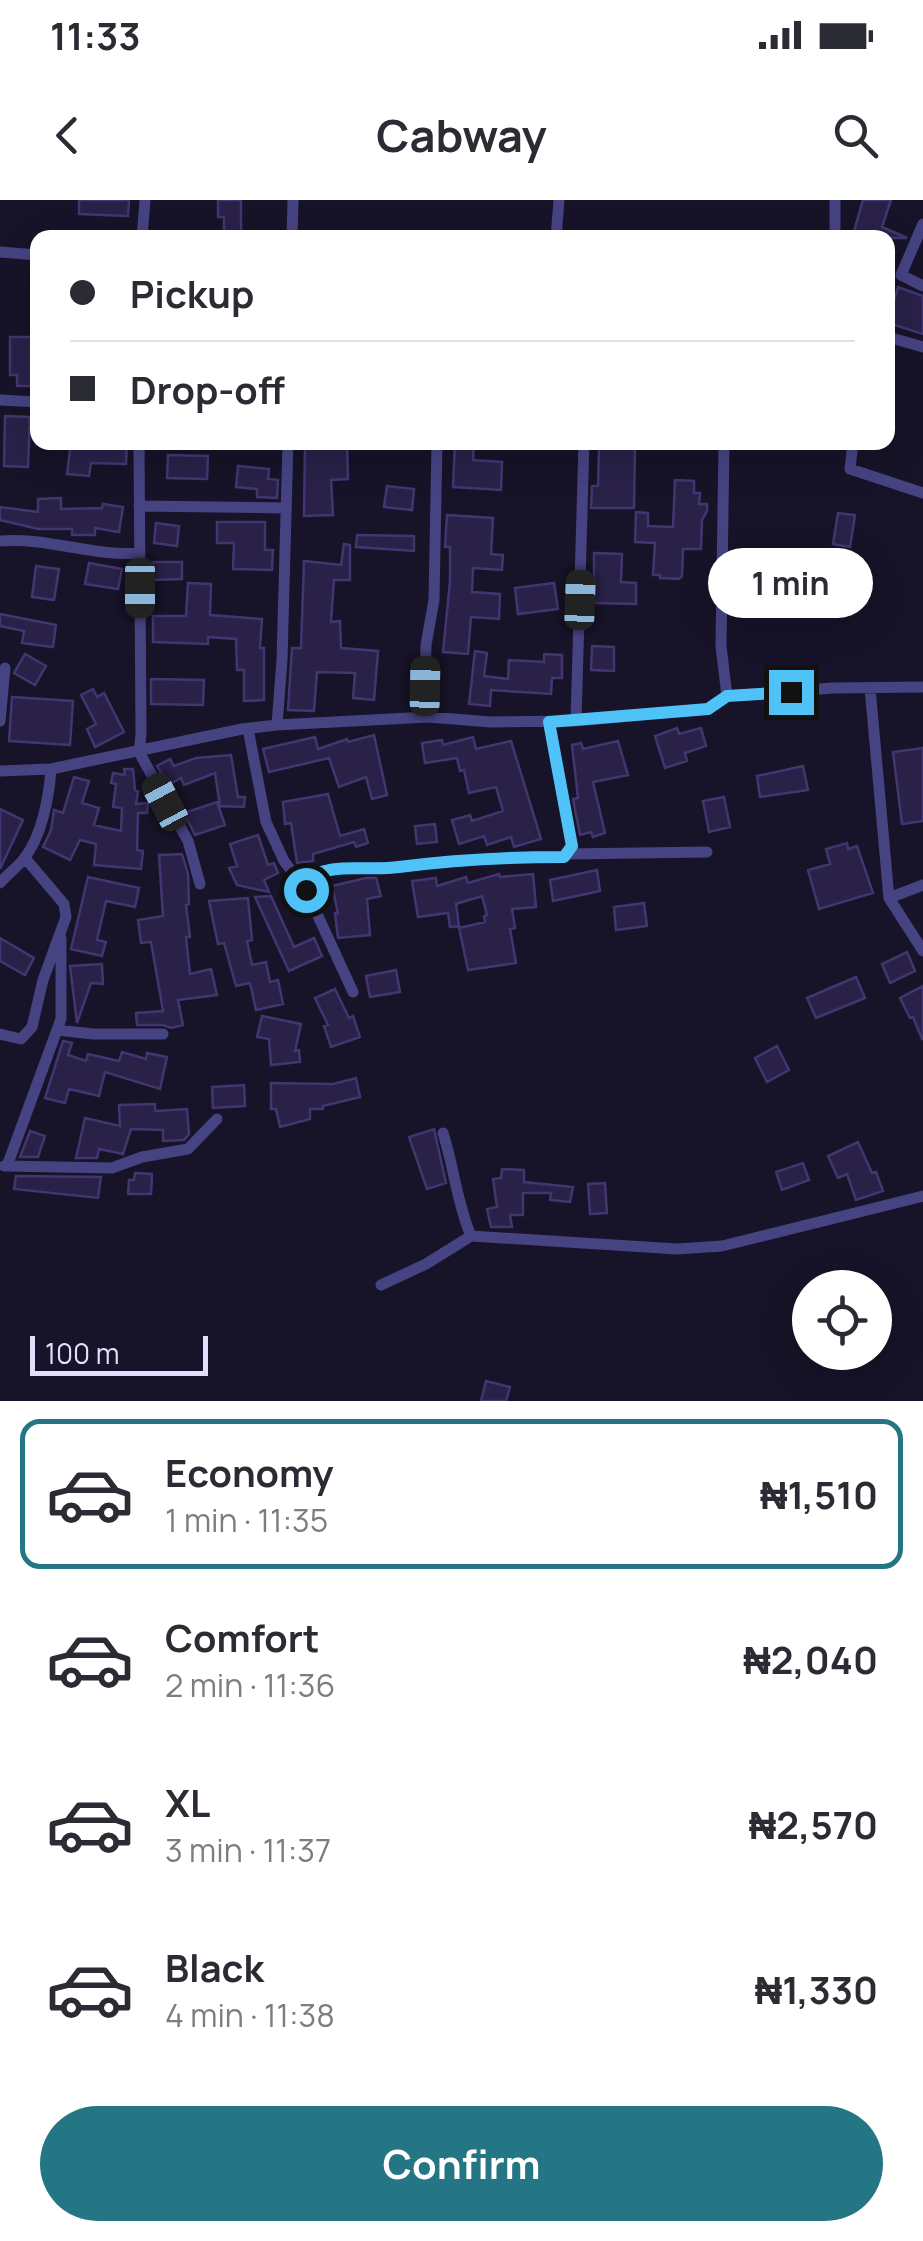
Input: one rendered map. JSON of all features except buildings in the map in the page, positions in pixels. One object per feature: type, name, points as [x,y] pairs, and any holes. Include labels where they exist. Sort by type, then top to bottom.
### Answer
[{"type":"street","points":[[143,230],[145,200]]},
{"type":"street","points":[[292,230],[293,200]]},
{"type":"street","points":[[557,230],[559,200]]},
{"type":"street","points":[[835,200],[836,230]]},
{"type":"street","points":[[923,224],[901,275],[923,286]]},
{"type":"street","points":[[0,252],[30,255]]},
{"type":"street","points":[[895,338],[923,348]]},
{"type":"street","points":[[0,400],[30,402]]},
{"type":"street","points":[[139,450],[139,752],[188,841],[200,884]]},
{"type":"street","points":[[276,725],[282,660],[288,450]]},
{"type":"street","points":[[430,717],[425,686],[426,644],[434,600],[436,450]]},
{"type":"street","points":[[576,721],[584,450]]},
{"type":"street","points":[[724,450],[721,646],[727,696]]},
{"type":"street","points":[[853,450],[850,469],[923,493]]},
{"type":"street","points":[[140,506],[286,508]]},
{"type":"street","points":[[0,541],[62,544],[116,555],[140,553]]},
{"type":"street","points":[[0,721],[5,668]]},
{"type":"street","points":[[2,767],[51,768],[276,725],[430,717],[490,722],[576,721],[708,709],[727,696],[923,687]]},
{"type":"street","points":[[870,688],[889,898],[923,951]]},
{"type":"street","points":[[549,722],[572,846],[567,854]]},
{"type":"street","points":[[248,728],[266,822],[353,992]]},
{"type":"street","points":[[0,884],[25,858],[48,801],[51,768]]},
{"type":"street","points":[[300,882],[318,870],[370,866],[394,868],[443,861],[567,854],[707,852]]},
{"type":"street","points":[[0,1034],[21,1038],[27,1035],[66,917],[64,904],[25,858]]},
{"type":"street","points":[[889,898],[923,886]]},
{"type":"street","points":[[61,938],[62,1004],[56,1030],[4,1166],[112,1168],[142,1157],[188,1149],[217,1119]]},
{"type":"street","points":[[56,1030],[163,1034]]},
{"type":"street","points":[[443,1133],[458,1185],[461,1213],[471,1236]]},
{"type":"street","points":[[381,1285],[426,1264],[471,1236],[677,1249],[722,1246],[923,1196]]},
{"type":"route","points":[[306,890],[300,882],[318,870],[394,868],[497,857],[564,857],[572,846],[549,722],[708,709],[727,696],[791,692]]}]
